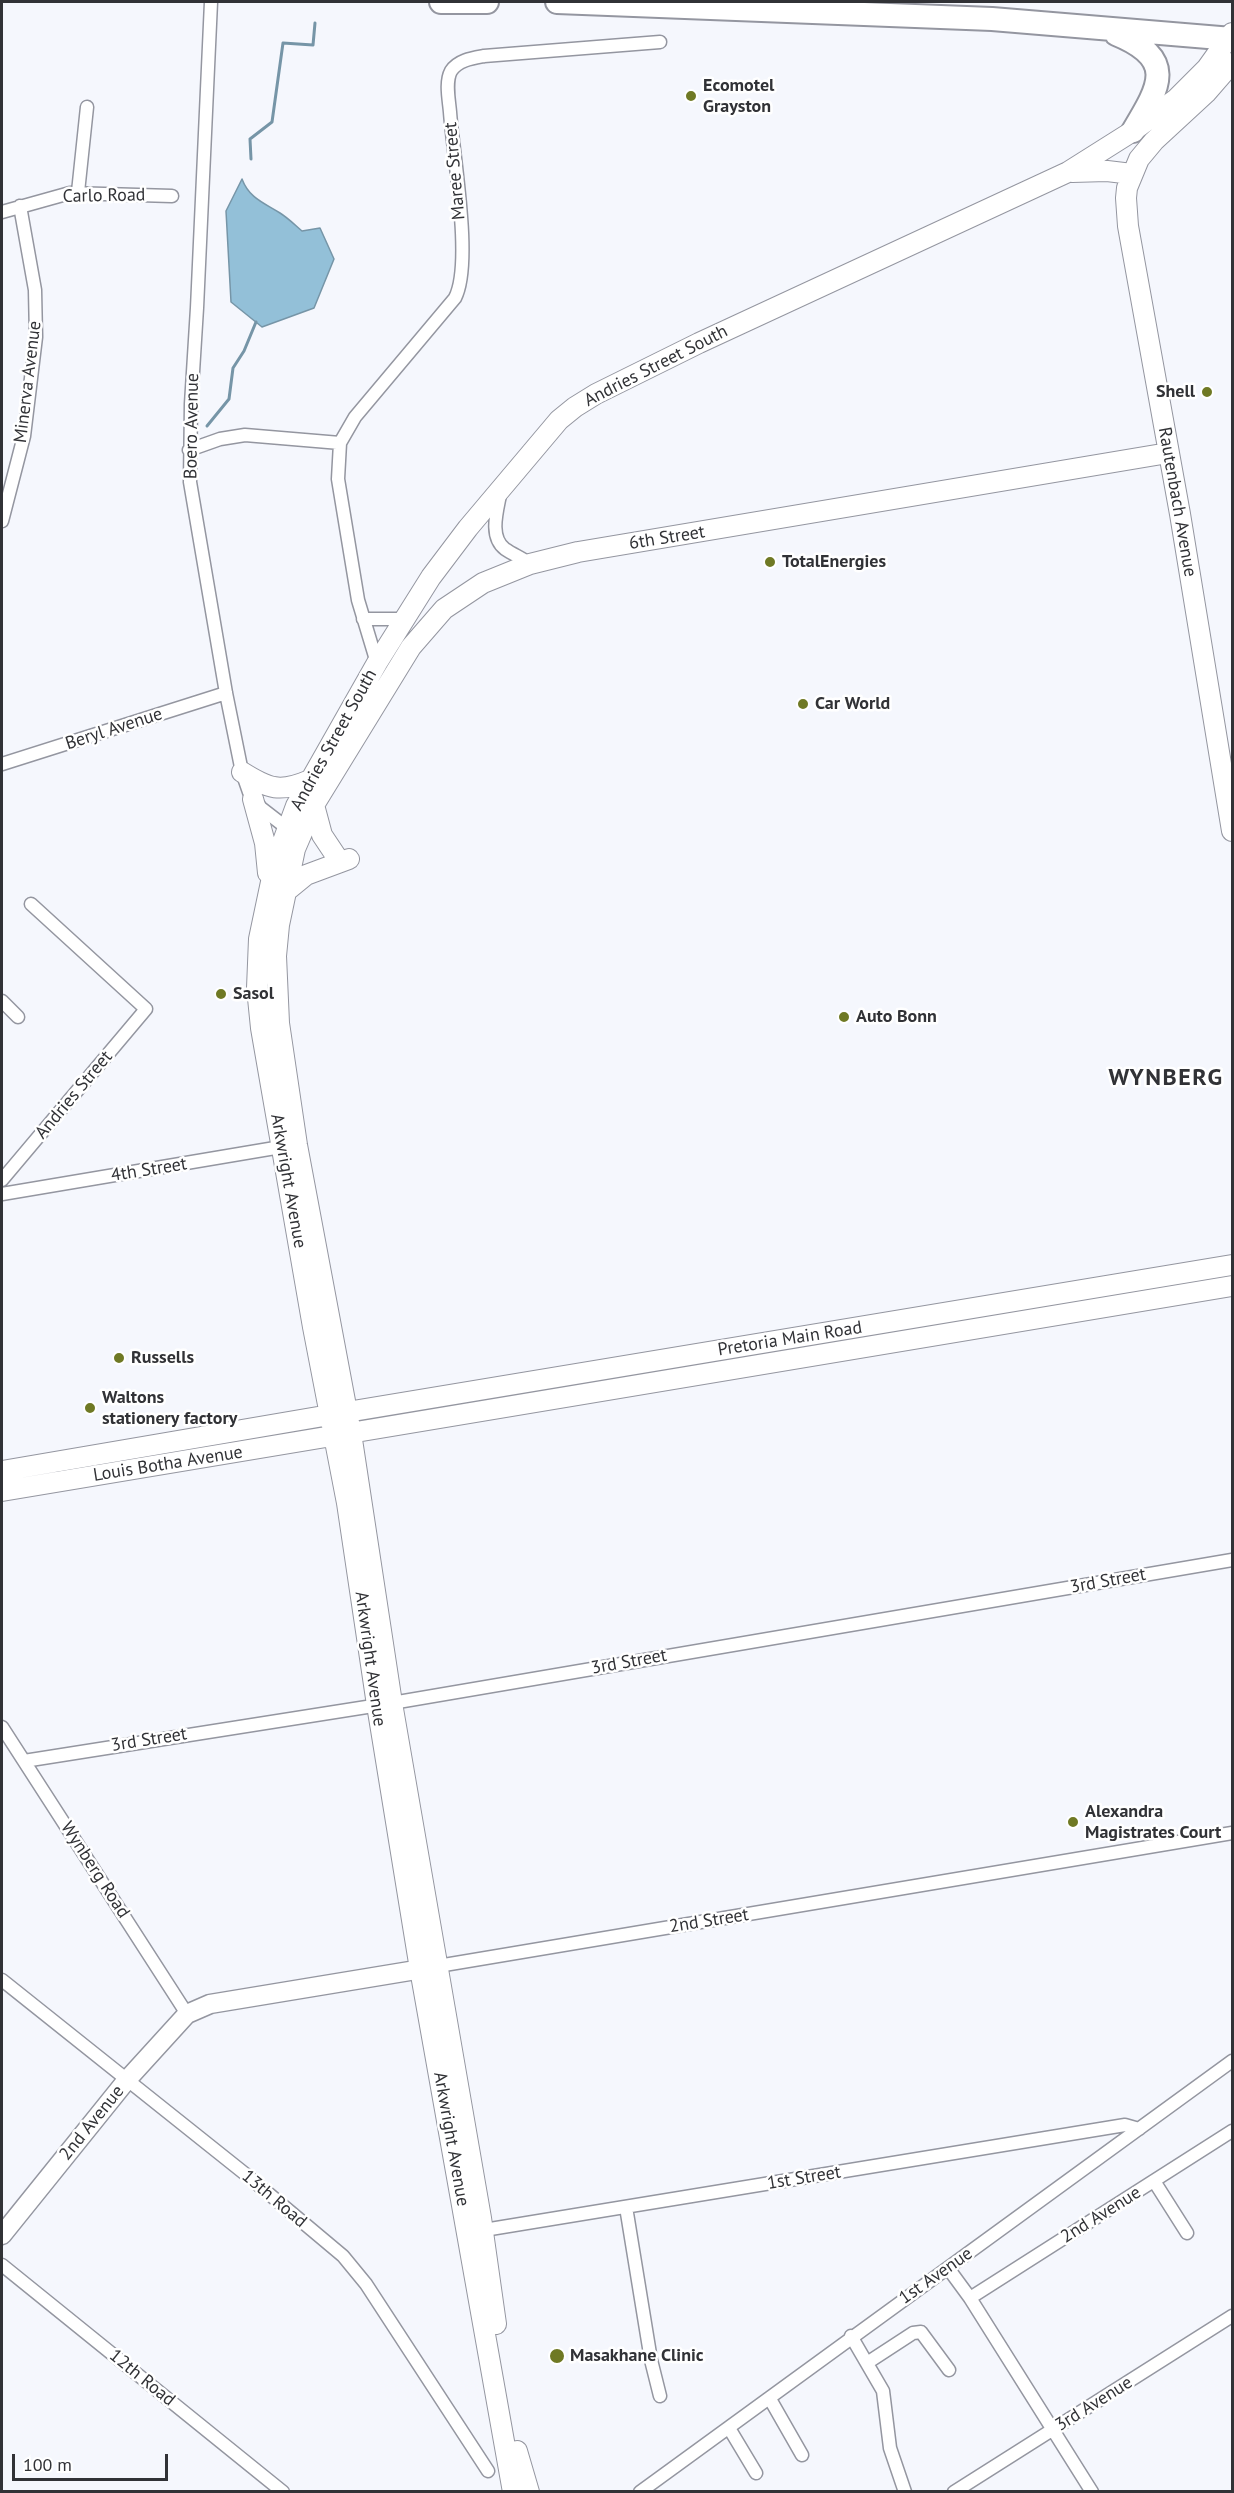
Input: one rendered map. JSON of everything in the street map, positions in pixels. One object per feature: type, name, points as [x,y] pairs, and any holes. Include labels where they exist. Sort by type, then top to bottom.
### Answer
[{"type":"highway","points":[[441,2],[487,2]]},
{"type":"highway","points":[[556,2],[992,19],[1231,37]]},
{"type":"highway","points":[[1099,28],[1138,44],[1150,54],[1157,69],[1155,93],[1133,132]]},
{"type":"main road","name":"Andries Street South","points":[[293,833],[310,780],[376,663],[404,619],[449,552],[559,420],[574,407],[710,338],[1068,172],[1133,132],[1162,111],[1194,82],[1231,37]]},
{"type":"main road","points":[[1068,172],[1107,171],[1132,174],[1139,159],[1154,141],[1206,93],[1233,63]]},
{"type":"main road","name":"Rautenbach Avenue","points":[[1132,174],[1126,198],[1128,226],[1233,831]]},
{"type":"main road","name":"6th Street","points":[[293,833],[314,805],[395,670],[428,625],[451,603],[483,583],[530,564],[578,552],[1168,453]]},
{"type":"main road","points":[[242,772],[267,787],[278,789],[310,780]]},
{"type":"main road","points":[[253,800],[277,889],[342,858],[322,835],[314,805]]},
{"type":"main road","name":"Arkwright Avenue","points":[[293,833],[277,889],[279,925],[276,985],[289,1146],[343,1435],[347,1503],[475,2231],[508,2403],[529,2492]]},
{"type":"main road","name":"Arkwright Avenue","points":[[289,1146],[342,1387],[339,1413]]},
{"type":"main road","name":"Pretoria Main Road","points":[[339,1413],[1233,1265]]},
{"type":"main road","name":"Pretoria Main Road","points":[[343,1435],[1233,1286]]},
{"type":"main road","points":[[342,1387],[359,1399],[378,1407]]},
{"type":"main road","name":"Louis Botha Avenue","points":[[2,1471],[339,1413]]},
{"type":"main road","points":[[355,1461],[381,1428]]},
{"type":"main road","name":"Arkwright Avenue","points":[[343,1435],[355,1461],[384,1704]]},
{"type":"main road","name":"Louis Botha Avenue","points":[[2,1491],[343,1435]]},
{"type":"main road","name":"Arkwright Avenue","points":[[475,2231],[513,2492]]},
{"type":"street","name":"Boero Avenue","points":[[211,2],[189,450],[190,482],[226,693],[242,772],[253,800],[268,816],[293,833]]},
{"type":"street","name":"Maree Street","points":[[339,443],[345,431],[369,399],[455,298],[459,290],[462,250],[448,94],[450,74],[454,67],[465,61],[484,56],[660,42]]},
{"type":"street","points":[[78,192],[87,107]]},
{"type":"street","name":"Carlo Road","points":[[2,212],[78,192],[172,196]]},
{"type":"street","name":"Minerva Avenue","points":[[2,521],[24,435],[36,337],[35,290],[20,206]]},
{"type":"street","points":[[189,450],[220,439],[245,435],[339,443],[338,479],[363,619],[376,663]]},
{"type":"street","points":[[501,488],[495,529],[498,540],[504,548],[530,564]]},
{"type":"street","points":[[363,619],[404,619]]},
{"type":"street","name":"Beryl Avenue","points":[[2,764],[226,693]]},
{"type":"street","name":"Andries Street","points":[[2,1179],[146,1009],[31,904]]},
{"type":"street","points":[[2,1001],[18,1017]]},
{"type":"street","name":"4th Street","points":[[2,1194],[289,1146]]},
{"type":"street","name":"3rd Street","points":[[24,1761],[384,1704],[1233,1560]]},
{"type":"street","name":"Wynberg Road","points":[[2,1727],[187,2014]]},
{"type":"street","name":"2nd Street","points":[[187,2014],[210,2004],[1233,1833]]},
{"type":"street","name":"13th Road","points":[[2,1980],[244,2173],[343,2256],[355,2270],[488,2470]]},
{"type":"street","name":"2nd Avenue","points":[[2,2235],[126,2081],[187,2014]]},
{"type":"street","name":"1st Avenue","points":[[640,2492],[851,2336],[1233,2061]]},
{"type":"street","name":"1st Street","points":[[475,2231],[1125,2125],[1139,2129]]},
{"type":"street","name":"2nd Avenue","points":[[970,2298],[1233,2131]]},
{"type":"street","points":[[1155,2181],[1186,2233]]},
{"type":"street","points":[[626,2207],[644,2303],[651,2360],[660,2396]]},
{"type":"street","name":"12th Road","points":[[2,2265],[283,2492]]},
{"type":"street","points":[[948,2268],[970,2298],[1092,2492]]},
{"type":"street","name":"3rd Avenue","points":[[954,2492],[1233,2316]]},
{"type":"street","points":[[867,2363],[913,2333],[921,2332],[949,2370]]},
{"type":"street","points":[[851,2336],[883,2391],[890,2448],[905,2492]]},
{"type":"street","points":[[770,2398],[802,2455]]},
{"type":"street","points":[[729,2428],[756,2473]]},
{"type":"water","points":[[242,179],[253,195],[302,231],[320,228],[334,259],[314,308],[262,327],[231,302],[226,211]]},
{"type":"waterway","points":[[251,159],[250,139],[272,122],[283,43],[313,45],[315,23]]},
{"type":"waterway","points":[[207,426],[229,399],[233,368],[244,351],[256,322]]},
{"type":"place","name":"Ecomotel Grayston","points":[[691,96]]},
{"type":"place","name":"Shell","points":[[1207,392]]},
{"type":"place","name":"TotalEnergies","points":[[770,562]]},
{"type":"place","name":"Car World","points":[[803,704]]},
{"type":"place","name":"Sasol","points":[[221,994]]},
{"type":"place","name":"Auto Bonn","points":[[844,1017]]},
{"type":"place","name":"Russells","points":[[119,1358]]},
{"type":"place","name":"Waltons stationery factory","points":[[90,1408]]},
{"type":"place","name":"Alexandra Magistrates Court","points":[[1073,1822]]},
{"type":"place","name":"Masakhane Clinic","points":[[557,2356]]},
{"type":"district","name":"WYNBERG","points":[[1166,1078]]}]
